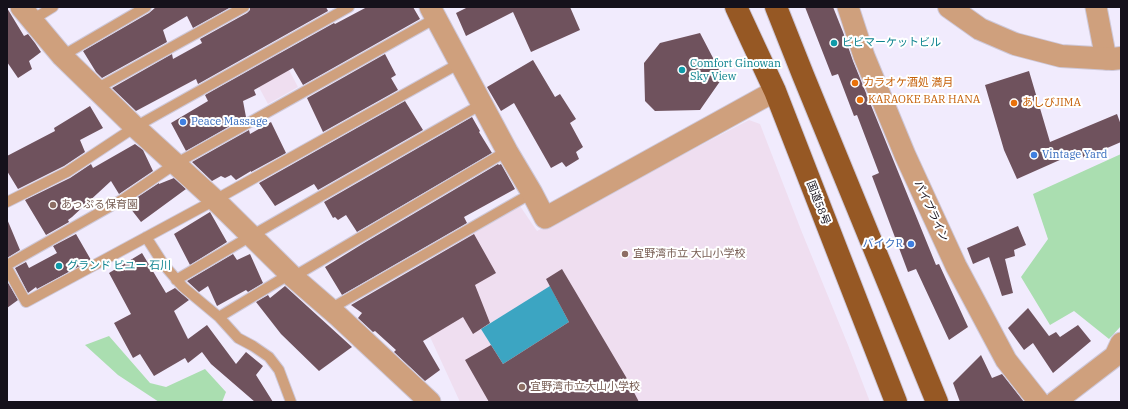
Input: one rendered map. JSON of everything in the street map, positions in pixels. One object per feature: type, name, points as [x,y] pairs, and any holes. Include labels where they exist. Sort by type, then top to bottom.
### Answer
[{"type":"highway","name":"国道58号","points":[[736,7],[774,91],[896,402]]},
{"type":"highway","points":[[776,7],[937,402]]},
{"type":"street","name":"パイプライン","points":[[848,7],[864,56],[905,155],[956,266],[1006,360],[1039,402]]},
{"type":"street","points":[[949,7],[980,29],[1015,44],[1061,56],[1113,58],[1096,7]]},
{"type":"street","points":[[433,12],[507,151],[545,218],[774,91]]},
{"type":"street","points":[[26,13],[62,56],[135,127],[292,275],[430,402]]},
{"type":"street","points":[[1055,402],[1115,356],[1121,343]]},
{"type":"lane","points":[[26,13],[54,7]]},
{"type":"lane","points":[[62,56],[146,7]]},
{"type":"lane","points":[[96,89],[244,7]]},
{"type":"lane","points":[[7,202],[68,172],[135,127],[349,7]]},
{"type":"lane","points":[[7,265],[125,198],[175,164],[433,12]]},
{"type":"lane","points":[[7,268],[26,302],[214,200],[460,63]]},
{"type":"lane","points":[[176,280],[482,104]]},
{"type":"lane","points":[[219,317],[507,151]]},
{"type":"lane","points":[[330,309],[532,193]]},
{"type":"lane","points":[[146,236],[164,265],[183,288],[219,317],[238,338],[253,346],[269,358],[279,370],[291,402]]},
{"type":"shaded area","points":[[279,51],[298,87],[268,104],[248,67]]},
{"type":"shaded area","name":"宜野湾市立 大山小学校","points":[[749,120],[760,124],[870,402],[460,402],[402,276],[520,206],[537,231]]},
{"type":"green space","points":[[1121,154],[1121,326],[1109,339],[1074,311],[1050,325],[1021,277],[1048,239],[1033,194]]},
{"type":"green space","points":[[109,336],[150,383],[166,387],[205,369],[226,392],[222,402],[159,402],[118,375],[85,345]]},
{"type":"water","points":[[550,286],[569,322],[503,364],[481,329]]},
{"type":"building","points":[[156,7],[231,7],[193,28],[187,16],[163,30],[167,42],[102,78],[96,72],[83,51],[149,13]]},
{"type":"building","points":[[250,7],[326,7],[328,11],[198,84],[196,79],[136,111],[112,88],[172,54],[173,59],[202,43],[200,39],[247,13],[250,10]]},
{"type":"building","points":[[367,7],[413,7],[420,19],[303,85],[293,68],[254,90],[256,95],[243,101],[246,117],[186,151],[171,123],[208,101],[205,95],[334,23],[335,24]]},
{"type":"building","points":[[468,7],[570,7],[580,30],[531,52],[513,12],[466,36],[456,13]]},
{"type":"building","points":[[805,7],[833,7],[853,61],[936,265],[939,264],[968,327],[949,340],[916,269],[908,272],[872,176],[879,173],[857,115],[854,116],[838,74],[832,76]]},
{"type":"building","points":[[7,8],[24,36],[28,34],[41,52],[29,61],[32,69],[18,78],[7,62]]},
{"type":"building","name":"Comfort Ginowan Sky View","points":[[700,33],[723,77],[700,110],[655,111],[645,101],[644,63],[660,43]]},
{"type":"building","points":[[385,54],[396,75],[391,78],[398,90],[323,132],[307,98]]},
{"type":"building","points":[[533,60],[555,97],[560,94],[576,119],[570,123],[583,147],[576,152],[579,159],[566,167],[562,162],[551,168],[514,103],[501,111],[487,87]]},
{"type":"building","points":[[1029,71],[1050,142],[1117,114],[1121,125],[1121,142],[1084,158],[1080,151],[1017,179],[1004,150],[985,85]]},
{"type":"building","points":[[405,101],[423,130],[318,190],[314,184],[275,206],[259,183]]},
{"type":"building","points":[[90,106],[103,128],[80,140],[85,152],[64,166],[18,189],[7,171],[7,156],[55,131],[54,128]]},
{"type":"building","points":[[472,117],[492,153],[357,232],[346,215],[338,220],[335,217],[333,218],[324,202]]},
{"type":"building","points":[[271,122],[286,153],[236,180],[231,175],[225,178],[221,176],[212,181],[192,162],[249,130],[250,134]]},
{"type":"building","points":[[135,144],[143,150],[153,171],[119,194],[111,181],[68,220],[69,222],[46,235],[25,200],[70,178],[91,164],[93,168]]},
{"type":"building","points":[[498,164],[501,164],[515,189],[464,217],[467,223],[342,295],[325,267]]},
{"type":"building","points":[[174,178],[186,189],[141,222],[127,204],[159,183]]},
{"type":"building","points":[[210,212],[227,242],[190,265],[174,234]]},
{"type":"building","points":[[7,219],[20,250],[7,258]]},
{"type":"building","points":[[1018,226],[1026,245],[1014,250],[1015,256],[1005,259],[1013,293],[1002,296],[989,257],[973,264],[967,248]]},
{"type":"building","name":"グランド ビユー 石川","points":[[76,234],[91,260],[37,289],[36,287],[28,293],[15,268],[26,262],[29,268],[57,253],[53,246]]},
{"type":"building","points":[[474,234],[496,273],[475,285],[490,323],[473,334],[463,317],[423,341],[440,370],[425,381],[394,352],[396,350],[358,318],[362,313],[351,305]]},
{"type":"building","points":[[142,253],[166,293],[175,288],[189,300],[174,311],[188,339],[207,325],[236,364],[246,352],[263,366],[256,375],[273,402],[255,402],[211,364],[202,352],[188,363],[185,358],[154,376],[140,354],[133,358],[114,323],[131,314],[109,273]]},
{"type":"building","points":[[233,254],[237,260],[250,254],[263,283],[248,292],[246,290],[217,306],[208,286],[199,292],[187,281]]},
{"type":"building","points":[[562,269],[626,377],[639,402],[489,402],[465,360],[491,345],[503,364],[569,322],[546,279]]},
{"type":"building","points":[[7,281],[18,300],[7,308]]},
{"type":"building","points":[[285,286],[352,347],[319,371],[281,334],[256,302],[268,295],[270,298]]},
{"type":"building","points":[[1028,308],[1049,336],[1056,332],[1060,337],[1078,325],[1091,341],[1053,373],[1033,343],[1024,350],[1008,328]]},
{"type":"building","points":[[981,355],[992,378],[1002,374],[1024,402],[960,402],[953,383]]},
{"type":"place","name":"ビビマーケットビル","points":[[834,43]]},
{"type":"place","name":"Comfort Ginowan Sky View","points":[[682,70]]},
{"type":"place","name":"カラオケ酒処 満月","points":[[855,83]]},
{"type":"place","name":"KARAOKE BAR HANA","points":[[860,100]]},
{"type":"place","name":"あしびJIMA","points":[[1014,103]]},
{"type":"place","name":"Peace Massage","points":[[183,122]]},
{"type":"place","name":"Vintage Yard","points":[[1034,155]]},
{"type":"place","name":"あっぷる保育園","points":[[53,205]]},
{"type":"place","name":"バイクR","points":[[911,244]]},
{"type":"place","name":"宜野湾市立 大山小学校","points":[[625,254]]},
{"type":"place","name":"グランド ビユー 石川","points":[[59,266]]},
{"type":"place","name":"宜野湾市立大山小学校","points":[[522,387]]}]
